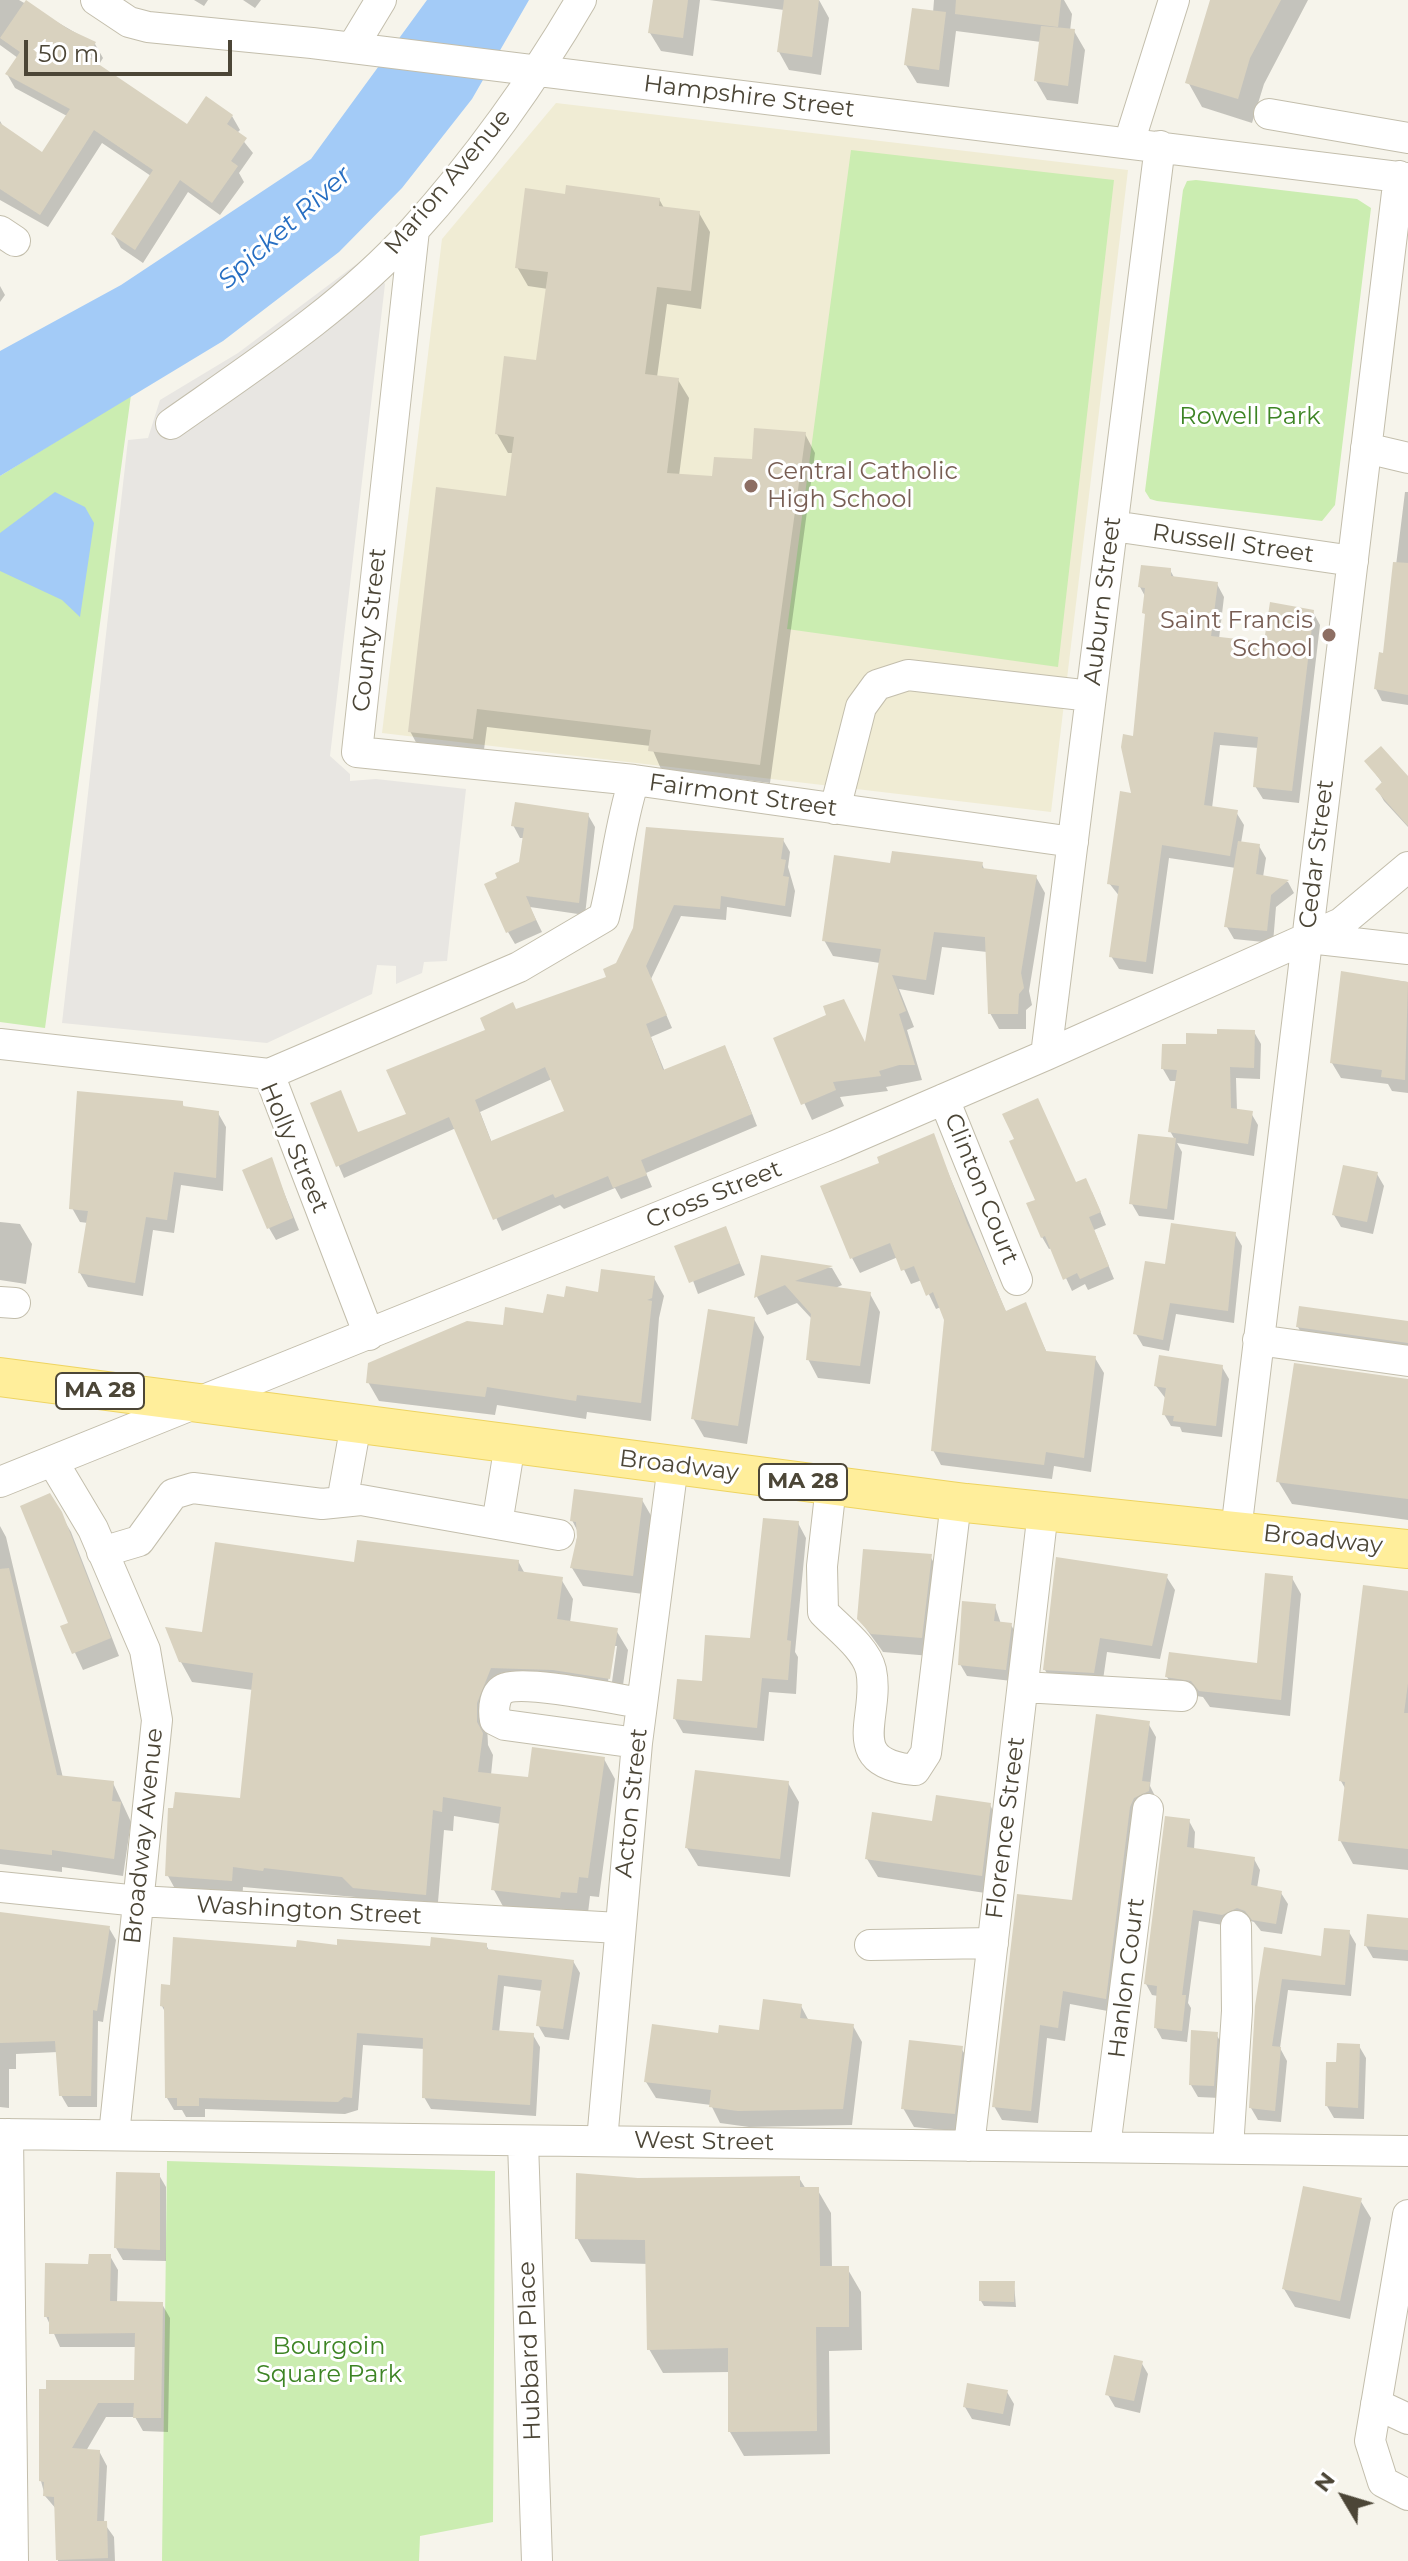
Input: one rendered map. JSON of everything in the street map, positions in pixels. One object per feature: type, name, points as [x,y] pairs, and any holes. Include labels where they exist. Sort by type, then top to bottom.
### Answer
[{"type":"main road","name":"Broadway","points":[[0,1377],[956,1502],[1408,1549]]},
{"type":"street","name":"Hampshire Street","points":[[96,0],[129,22],[148,27],[365,49],[1404,177]]},
{"type":"street","points":[[365,49],[381,0]]},
{"type":"street","name":"Marion Avenue","points":[[171,424],[227,387],[343,297],[414,230],[525,69],[581,0]]},
{"type":"street","points":[[1129,143],[1174,0]]},
{"type":"street","points":[[1269,114],[1408,138]]},
{"type":"street","name":"Auburn Street","points":[[1046,1055],[1160,146]]},
{"type":"street","name":"Cedar Street","points":[[1236,1531],[1366,448],[1404,177]]},
{"type":"street","name":"County Street","points":[[414,230],[357,752],[634,780]]},
{"type":"street","points":[[1366,448],[1408,458]]},
{"type":"street","name":"Russell Street","points":[[1113,526],[1353,561]]},
{"type":"street","points":[[835,809],[861,707],[877,685],[908,675],[1091,696]]},
{"type":"street","name":"Fairmont Street","points":[[269,1074],[519,967],[604,917],[616,873],[620,825],[634,780],[1073,842]]},
{"type":"street","name":"Cross Street","points":[[0,1482],[369,1335],[1046,1055],[1341,923],[1408,867]]},
{"type":"street","points":[[1307,938],[1408,949]]},
{"type":"street","name":"Holly Street","points":[[0,1044],[269,1074],[369,1335]]},
{"type":"street","name":"Clinton Court","points":[[944,1099],[1017,1280]]},
{"type":"street","points":[[1258,1340],[1408,1361]]},
{"type":"street","points":[[342,1502],[356,1424]]},
{"type":"street","points":[[497,1524],[510,1444]]},
{"type":"street","name":"Broadway Avenue","points":[[53,1462],[102,1552],[145,1650],[157,1720],[114,2135]]},
{"type":"street","name":"Acton Street","points":[[602,2141],[637,1743],[673,1465]]},
{"type":"street","points":[[831,1486],[822,1566],[823,1612],[865,1657],[871,1670],[868,1731],[873,1755],[887,1768],[915,1770],[926,1753],[956,1502]]},
{"type":"street","points":[[102,1552],[139,1541],[173,1494],[193,1488],[322,1504],[361,1500],[559,1535]]},
{"type":"street","name":"Florence Street","points":[[969,2146],[1043,1511]]},
{"type":"street","points":[[637,1743],[505,1725],[495,1720],[493,1708],[500,1692],[507,1687],[529,1686],[642,1703]]},
{"type":"street","points":[[1023,1687],[1182,1696]]},
{"type":"street","name":"Hanlon Court","points":[[1105,2147],[1148,1809]]},
{"type":"street","name":"Washington Street","points":[[0,1887],[139,1901],[619,1928]]},
{"type":"street","points":[[1228,2148],[1237,2011],[1236,1926]]},
{"type":"street","points":[[870,1945],[993,1943]]},
{"type":"street","points":[[4,2134],[13,2561]]},
{"type":"street","name":"West Street","points":[[4,2134],[1408,2151]]},
{"type":"street","name":"Hubbard Place","points":[[523,2142],[537,2561]]},
{"type":"street","points":[[1408,2215],[1370,2441],[1383,2482],[1408,2495]]},
{"type":"street","points":[[1376,2404],[1408,2419]]},
{"type":"shaded area","name":"Central Catholic High School","points":[[556,103],[1128,170],[1051,812],[382,733],[442,239]]},
{"type":"shaded area","points":[[366,257],[385,284],[330,756],[350,774],[350,781],[376,779],[466,789],[447,961],[424,962],[422,973],[396,984],[396,966],[377,965],[372,994],[267,1043],[62,1023],[128,440],[148,438],[160,400],[238,353]]},
{"type":"green space","points":[[851,150],[1114,180],[1058,667],[787,629]]},
{"type":"green space","name":"Rowell Park","points":[[1187,181],[1357,199],[1371,208],[1335,505],[1322,521],[1157,501],[1150,499],[1145,491],[1183,190]]},
{"type":"green space","points":[[131,395],[45,1028],[0,1022],[0,476]]},
{"type":"green space","name":"Bourgoin Square Park","points":[[167,2161],[495,2171],[493,2522],[420,2536],[419,2561],[162,2561]]},
{"type":"water","name":"Spicket River","points":[[427,0],[529,0],[472,99],[402,188],[339,252],[223,341],[0,476],[0,351],[121,285],[311,159]]},
{"type":"water","points":[[55,492],[85,507],[94,523],[80,617],[62,600],[0,571],[0,533]]},
{"type":"building","points":[[26,0],[68,29],[96,42],[88,57],[187,124],[206,96],[233,115],[227,124],[247,138],[231,161],[238,166],[212,203],[180,180],[135,250],[111,234],[153,170],[94,130],[40,215],[0,189],[0,123],[42,152],[70,109],[5,74],[20,52],[0,38]]},
{"type":"building","points":[[653,0],[688,0],[683,38],[648,33]]},
{"type":"building","points":[[784,0],[819,0],[812,57],[777,52]]},
{"type":"building","points":[[956,0],[1061,0],[1058,27],[955,14]]},
{"type":"building","points":[[1210,0],[1281,0],[1250,58],[1238,99],[1185,83]]},
{"type":"building","points":[[912,8],[946,12],[939,70],[904,65]]},
{"type":"building","points":[[1041,26],[1075,29],[1068,86],[1034,81]]},
{"type":"building","name":"Central Catholic High School","points":[[566,185],[660,198],[659,206],[700,211],[691,291],[657,287],[645,374],[679,378],[667,473],[712,476],[714,457],[752,459],[754,428],[806,432],[760,765],[648,751],[651,730],[477,709],[473,739],[408,732],[436,487],[506,496],[514,437],[495,434],[504,356],[536,360],[548,272],[515,268],[525,188],[565,194]]},
{"type":"building","points":[[1393,562],[1408,563],[1408,695],[1374,689],[1379,652],[1383,653]]},
{"type":"building","points":[[1141,565],[1171,568],[1171,576],[1218,582],[1211,636],[1264,642],[1270,602],[1314,610],[1292,791],[1253,787],[1258,737],[1214,732],[1204,805],[1238,810],[1230,856],[1162,845],[1146,962],[1109,957],[1119,886],[1107,884],[1120,791],[1131,793],[1121,747],[1123,734],[1133,736],[1145,614],[1142,613],[1145,588],[1138,587]]},
{"type":"building","points":[[1381,746],[1408,776],[1408,826],[1375,789],[1382,782],[1364,761]]},
{"type":"building","points":[[515,802],[589,813],[579,903],[526,896],[536,920],[506,933],[484,884],[497,878],[495,873],[519,862],[524,828],[511,826]]},
{"type":"building","points":[[646,827],[784,838],[781,859],[786,860],[783,876],[789,877],[785,906],[721,896],[720,909],[674,905],[646,966],[667,1015],[646,1024],[663,1070],[725,1045],[752,1114],[641,1160],[647,1175],[613,1188],[608,1176],[555,1198],[553,1194],[493,1220],[449,1117],[336,1167],[310,1103],[341,1090],[358,1132],[406,1114],[386,1070],[485,1030],[480,1018],[513,1002],[516,1009],[606,977],[603,969],[616,963],[633,928]],"holes":[[[545,1067],[564,1111],[491,1141],[475,1100]]]},
{"type":"building","points":[[1238,841],[1260,844],[1256,874],[1289,880],[1271,895],[1267,931],[1224,927]]},
{"type":"building","points":[[892,851],[983,862],[982,868],[1037,875],[1021,973],[1024,988],[1019,994],[1018,1014],[988,1014],[985,937],[934,932],[926,980],[892,975],[906,1011],[899,1014],[915,1065],[899,1065],[879,1071],[881,1076],[833,1082],[836,1090],[801,1105],[773,1038],[826,1015],[823,1006],[844,999],[865,1042],[881,949],[822,941],[834,855],[890,863]]},
{"type":"building","points":[[1341,971],[1408,982],[1405,1080],[1381,1077],[1382,1070],[1330,1063]]},
{"type":"building","points":[[1217,1029],[1255,1030],[1254,1068],[1230,1067],[1231,1108],[1253,1111],[1248,1144],[1168,1132],[1177,1070],[1161,1069],[1162,1044],[1186,1044],[1186,1033],[1217,1034]]},
{"type":"building","points":[[77,1091],[183,1101],[183,1106],[219,1111],[216,1178],[174,1172],[167,1220],[146,1217],[135,1283],[78,1273],[88,1211],[69,1209]]},
{"type":"building","points":[[1038,1098],[1076,1182],[1086,1178],[1101,1212],[1089,1217],[1109,1266],[1080,1279],[1077,1273],[1063,1280],[1045,1236],[1041,1238],[1026,1203],[1035,1200],[1009,1141],[1014,1139],[1002,1114]]},
{"type":"building","points":[[934,1133],[967,1223],[1006,1311],[1026,1302],[1046,1351],[1096,1356],[1084,1458],[1046,1452],[1044,1465],[931,1451],[944,1320],[933,1292],[926,1296],[914,1266],[901,1271],[890,1243],[850,1259],[820,1186],[879,1163],[877,1157]]},
{"type":"building","points":[[1138,1134],[1176,1138],[1167,1209],[1129,1204]]},
{"type":"building","points":[[272,1157],[293,1218],[267,1229],[242,1170]]},
{"type":"building","points":[[1343,1165],[1378,1172],[1367,1222],[1332,1215]]},
{"type":"building","points":[[1171,1223],[1236,1232],[1228,1311],[1170,1303],[1163,1340],[1133,1334],[1145,1261],[1165,1264]]},
{"type":"building","points":[[726,1226],[740,1263],[689,1283],[674,1246]]},
{"type":"building","points":[[761,1255],[833,1266],[795,1281],[871,1292],[860,1366],[806,1360],[811,1314],[785,1285],[754,1298]]},
{"type":"building","points":[[601,1269],[655,1276],[652,1298],[647,1300],[652,1301],[641,1403],[577,1395],[576,1401],[487,1387],[485,1397],[366,1383],[368,1363],[467,1321],[503,1325],[505,1307],[543,1313],[547,1294],[564,1297],[566,1286],[598,1292]]},
{"type":"building","points":[[1299,1306],[1408,1321],[1408,1343],[1296,1327]]},
{"type":"building","points":[[708,1309],[755,1317],[738,1426],[691,1419]]},
{"type":"building","points":[[1159,1355],[1223,1365],[1216,1426],[1173,1421],[1174,1416],[1162,1415],[1166,1388],[1154,1386]]},
{"type":"building","points":[[1294,1363],[1408,1379],[1408,1499],[1276,1482]]},
{"type":"building","points":[[574,1489],[643,1498],[633,1576],[570,1568],[577,1537],[576,1522],[570,1521]]},
{"type":"building","points":[[50,1493],[62,1512],[111,1638],[72,1654],[60,1626],[68,1623],[20,1506]]},
{"type":"building","points":[[763,1518],[799,1521],[787,1640],[791,1641],[788,1680],[762,1678],[757,1728],[673,1719],[677,1679],[702,1681],[705,1635],[750,1638]]},
{"type":"building","points":[[357,1540],[519,1560],[518,1571],[563,1577],[557,1619],[618,1628],[610,1679],[553,1670],[491,1668],[477,1703],[477,1722],[483,1733],[478,1772],[528,1777],[532,1747],[605,1757],[588,1878],[579,1877],[577,1893],[561,1892],[560,1898],[491,1890],[501,1807],[443,1797],[442,1812],[433,1810],[426,1895],[353,1888],[342,1877],[264,1868],[263,1871],[233,1867],[232,1881],[165,1876],[168,1808],[173,1808],[175,1792],[240,1798],[253,1673],[179,1662],[165,1627],[202,1632],[215,1542],[354,1562]]},
{"type":"building","points":[[863,1549],[932,1554],[922,1638],[871,1634],[857,1619]]},
{"type":"building","points":[[1056,1557],[1168,1574],[1152,1646],[1100,1638],[1094,1673],[1043,1670]]},
{"type":"building","points":[[9,1568],[57,1775],[114,1781],[112,1801],[121,1802],[114,1859],[52,1850],[52,1855],[0,1849],[0,1569]]},
{"type":"building","points":[[1265,1573],[1293,1576],[1281,1700],[1199,1691],[1191,1681],[1165,1677],[1169,1652],[1257,1663]]},
{"type":"building","points":[[1363,1585],[1408,1591],[1408,1683],[1404,1713],[1408,1713],[1408,1849],[1338,1841],[1345,1782],[1339,1781]]},
{"type":"building","points":[[962,1601],[996,1604],[994,1621],[1012,1623],[1006,1670],[958,1665]]},
{"type":"building","points":[[1096,1714],[1150,1721],[1142,1781],[1150,1782],[1149,1791],[1134,1798],[1130,1807],[1106,1999],[1063,1991],[1058,2028],[1040,2025],[1031,2111],[992,2107],[1017,1894],[1072,1900]]},
{"type":"building","points":[[695,1770],[789,1781],[780,1859],[685,1848]]},
{"type":"building","points":[[936,1795],[991,1803],[982,1876],[865,1859],[872,1812],[932,1821]]},
{"type":"building","points":[[1165,1816],[1190,1819],[1187,1847],[1255,1857],[1251,1885],[1282,1891],[1276,1924],[1252,1920],[1245,1911],[1237,1908],[1222,1915],[1193,1910],[1182,1995],[1186,1995],[1182,2031],[1154,2028],[1157,1986],[1144,1984]]},
{"type":"building","points":[[0,1912],[110,1926],[97,2011],[93,2010],[91,2096],[59,2096],[55,2041],[0,2043]]},
{"type":"building","points":[[1367,1914],[1408,1918],[1408,1950],[1364,1946]]},
{"type":"building","points":[[1324,1928],[1350,1930],[1345,1985],[1282,1979],[1272,2046],[1281,2047],[1275,2111],[1249,2108],[1255,2006],[1264,1947],[1321,1956]]},
{"type":"building","points":[[173,1937],[296,1947],[297,1940],[337,1945],[337,1939],[430,1946],[431,1937],[487,1943],[487,1949],[574,1960],[563,2029],[536,2026],[542,1980],[498,1975],[492,2030],[534,2033],[530,2105],[422,2098],[423,2038],[357,2033],[352,2098],[344,2097],[338,2102],[199,2098],[199,2106],[177,2106],[177,2098],[165,2098],[164,2007],[160,2006],[161,1984],[170,1985]]},
{"type":"building","points":[[763,1999],[802,2004],[800,2018],[854,2024],[843,2109],[738,2111],[709,2107],[711,2090],[644,2082],[652,2024],[718,2033],[719,2025],[759,2030]]},
{"type":"building","points":[[1191,2030],[1218,2032],[1214,2086],[1189,2085]]},
{"type":"building","points":[[909,2040],[963,2046],[955,2114],[901,2109]]},
{"type":"building","points":[[1337,2043],[1360,2044],[1358,2108],[1325,2106],[1326,2062],[1336,2062]]},
{"type":"building","points":[[116,2172],[160,2173],[160,2250],[114,2248]]},
{"type":"building","points":[[576,2173],[638,2178],[800,2176],[800,2187],[819,2187],[820,2266],[849,2266],[849,2327],[816,2327],[817,2431],[728,2432],[728,2348],[647,2350],[645,2240],[575,2239]]},
{"type":"building","points":[[1303,2186],[1362,2198],[1340,2301],[1282,2289]]},
{"type":"building","points":[[89,2254],[111,2254],[110,2301],[163,2302],[161,2418],[133,2418],[134,2403],[98,2403],[72,2448],[100,2450],[97,2521],[107,2521],[108,2558],[56,2560],[54,2497],[43,2496],[44,2482],[39,2481],[39,2389],[46,2389],[46,2380],[134,2380],[135,2333],[49,2334],[49,2317],[44,2317],[45,2263],[88,2264]]},
{"type":"building","points":[[979,2281],[1015,2281],[1014,2302],[979,2301]]},
{"type":"building","points":[[1114,2355],[1143,2361],[1134,2401],[1105,2395]]},
{"type":"building","points":[[967,2383],[1008,2390],[1003,2414],[963,2407]]},
{"type":"place","name":"Central Catholic High School","points":[[751,486]]},
{"type":"place","name":"Saint Francis School","points":[[1329,635]]}]
